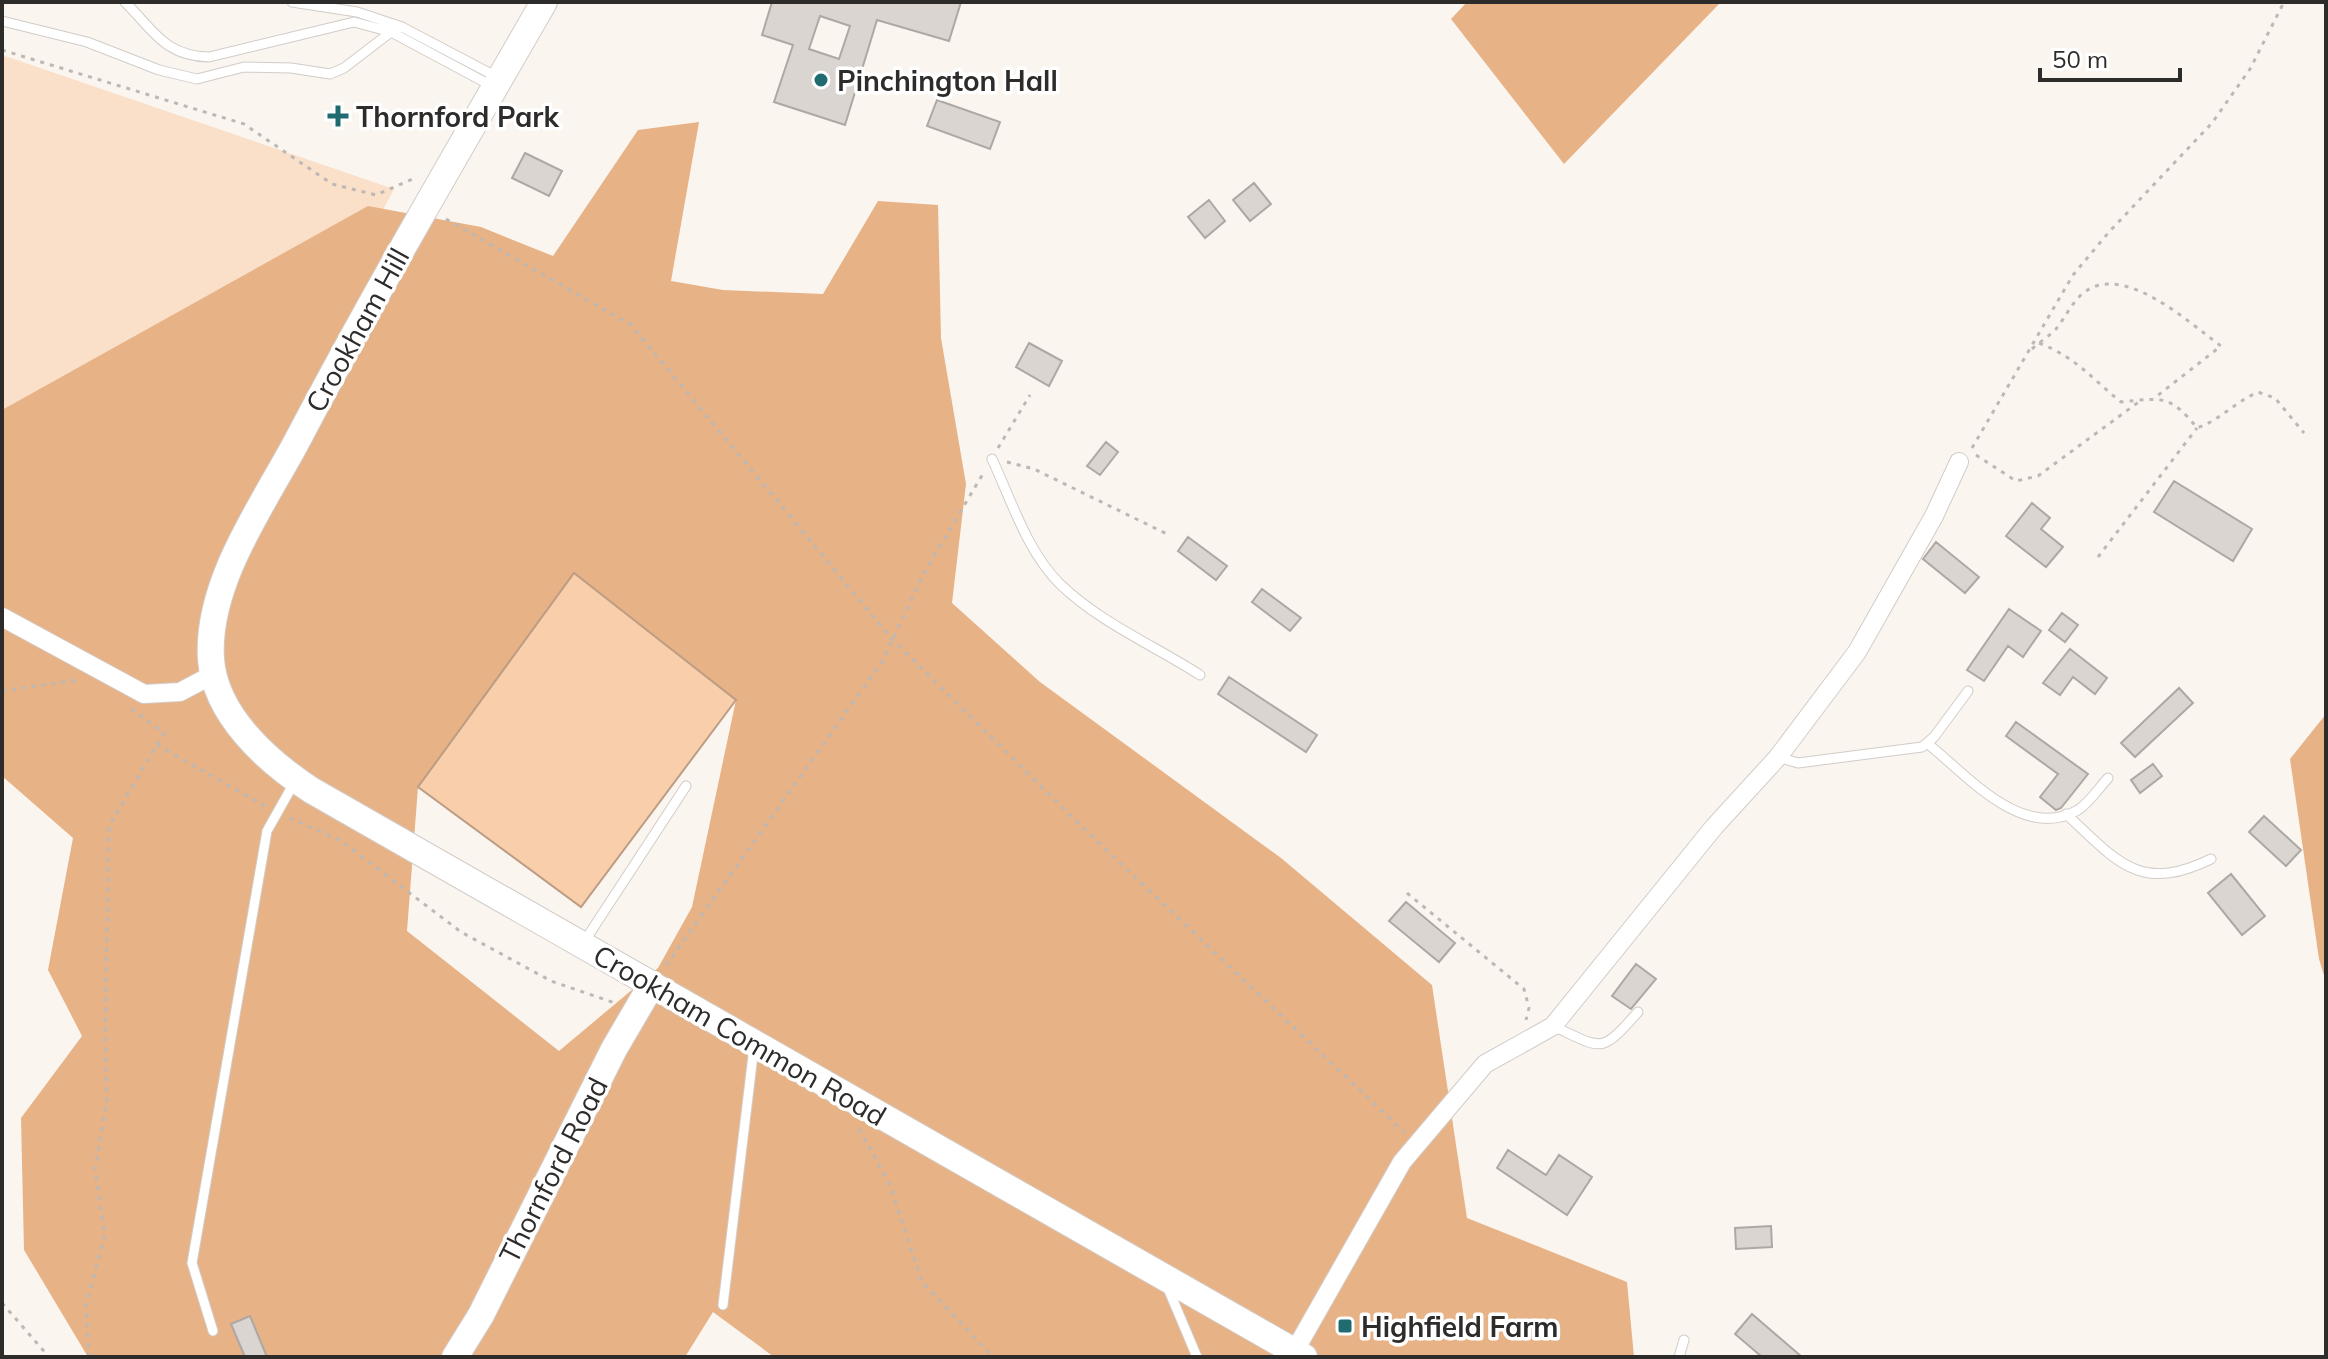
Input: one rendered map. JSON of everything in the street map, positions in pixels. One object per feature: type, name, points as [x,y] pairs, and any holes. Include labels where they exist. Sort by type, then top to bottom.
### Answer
[{"type":"street","name":"Crookham Hill","points":[[214,674],[212,642],[219,601],[234,560],[351,338],[544,2]]},
{"type":"street","points":[[1296,1355],[1402,1162],[1485,1064],[1517,1049],[1553,1026],[1714,827],[1778,757],[1857,652],[1934,516],[1959,462]]},
{"type":"street","points":[[2,617],[144,694],[180,692],[214,674]]},
{"type":"street","name":"Crookham Common Road","points":[[214,674],[236,721],[296,780],[1296,1355]]},
{"type":"street","name":"Thornford Road","points":[[455,1357],[481,1315],[614,1049],[652,984]]},
{"type":"lane","points":[[125,2],[174,52],[192,57],[209,57],[354,22],[391,32],[498,83]]},
{"type":"lane","points":[[292,2],[357,12],[402,27],[498,83]]},
{"type":"lane","points":[[2,21],[87,42],[159,70],[197,79],[244,67],[330,74],[355,61],[402,27]]},
{"type":"lane","points":[[992,459],[1039,558],[1058,583],[1086,605],[1200,675]]},
{"type":"lane","points":[[1778,757],[1798,763],[1911,750],[1928,744],[1968,691]]},
{"type":"lane","points":[[1928,744],[2017,813],[2053,819],[2079,809],[2108,778]]},
{"type":"lane","points":[[213,1331],[192,1263],[267,831],[296,780]]},
{"type":"lane","points":[[582,945],[686,786]]},
{"type":"lane","points":[[2066,814],[2113,857],[2135,872],[2185,871],[2211,859]]},
{"type":"lane","points":[[1553,1026],[1597,1046],[1612,1042],[1638,1012]]},
{"type":"lane","points":[[723,1305],[754,1044]]},
{"type":"lane","points":[[1163,1276],[1197,1357]]},
{"type":"lane","points":[[1679,1357],[1684,1340]]},
{"type":"path","points":[[2142,400],[2038,476],[2016,481],[1970,451],[2073,275],[2109,232],[2212,123],[2250,69],[2284,2]]},
{"type":"path","points":[[2,50],[244,124],[332,184],[376,195],[450,163]]},
{"type":"path","points":[[425,208],[631,325],[893,640],[1078,823],[1417,1145]]},
{"type":"path","points":[[2029,351],[2056,328],[2083,293],[2104,282],[2121,283],[2160,303],[2221,346],[2157,397],[2121,402],[2086,368],[2063,352],[2039,343]]},
{"type":"path","points":[[2098,557],[2197,428],[2212,423],[2239,400],[2258,392],[2275,398],[2304,433]]},
{"type":"path","points":[[652,984],[882,662],[924,573],[1030,395]]},
{"type":"path","points":[[2157,397],[2173,402],[2197,428]]},
{"type":"path","points":[[992,459],[1034,469],[1169,535]]},
{"type":"path","points":[[2,691],[89,679]]},
{"type":"path","points":[[89,1357],[86,1305],[105,1235],[95,1170],[107,1100],[105,1029],[109,826],[164,733],[126,706]]},
{"type":"path","points":[[157,745],[277,813],[341,841],[461,932],[551,981],[637,1010]]},
{"type":"path","points":[[1407,893],[1524,989],[1529,1008],[1517,1049]]},
{"type":"path","points":[[838,1091],[890,1185],[922,1282],[993,1357]]},
{"type":"path","points":[[2,1303],[49,1357]]},
{"type":"shaded area","points":[[1467,2],[1721,2],[1564,164],[1451,19]]},
{"type":"shaded area","points":[[2,55],[394,189],[148,653],[2,580]]},
{"type":"shaded area","points":[[699,122],[671,281],[723,290],[823,294],[878,201],[938,205],[941,338],[966,484],[952,603],[1040,682],[1281,858],[1432,985],[1467,1218],[1627,1282],[1634,1357],[774,1357],[713,1312],[685,1357],[88,1357],[24,1250],[21,1118],[82,1036],[48,970],[73,838],[2,776],[2,410],[368,206],[481,227],[553,256],[638,130]],"holes":[[[574,574],[736,700],[692,907],[658,968],[559,1051],[407,931],[418,787]]]},
{"type":"shaded area","points":[[574,573],[736,700],[581,907],[418,787]]},
{"type":"shaded area","points":[[2326,714],[2326,982],[2319,959],[2290,759]]},
{"type":"building","points":[[772,2],[961,2],[949,41],[877,20],[845,125],[774,102],[793,45],[762,35]],"holes":[[[820,16],[850,26],[839,59],[809,49]]]},
{"type":"building","points":[[937,100],[1000,122],[990,149],[927,126]]},
{"type":"building","points":[[525,153],[562,171],[549,196],[512,178]]},
{"type":"building","points":[[1254,183],[1271,204],[1250,221],[1233,200]]},
{"type":"building","points":[[1209,200],[1225,221],[1205,238],[1188,217]]},
{"type":"building","points":[[1029,343],[1062,361],[1049,386],[1016,367]]},
{"type":"building","points":[[1106,442],[1118,452],[1100,475],[1087,466]]},
{"type":"building","points":[[2174,481],[2252,529],[2233,561],[2154,512]]},
{"type":"building","points":[[2032,503],[2050,518],[2041,529],[2063,547],[2046,567],[2006,536]]},
{"type":"building","points":[[1188,537],[1227,566],[1216,580],[1178,551]]},
{"type":"building","points":[[1936,542],[1979,577],[1965,593],[1923,559]]},
{"type":"building","points":[[1262,589],[1301,618],[1290,631],[1252,602]]},
{"type":"building","points":[[2009,609],[2041,631],[2023,657],[2008,646],[1984,681],[1967,670]]},
{"type":"building","points":[[2062,613],[2078,625],[2065,642],[2049,630]]},
{"type":"building","points":[[2070,649],[2107,678],[2095,694],[2073,677],[2060,695],[2043,683]]},
{"type":"building","points":[[1229,677],[1317,735],[1306,752],[1218,694]]},
{"type":"building","points":[[2179,688],[2193,703],[2135,757],[2121,743]]},
{"type":"building","points":[[2016,722],[2088,774],[2061,808],[2056,810],[2040,797],[2058,774],[2006,736]]},
{"type":"building","points":[[2153,764],[2162,776],[2140,793],[2131,780]]},
{"type":"building","points":[[2264,816],[2301,850],[2286,866],[2249,832]]},
{"type":"building","points":[[2231,874],[2265,916],[2242,935],[2208,893]]},
{"type":"building","points":[[1406,902],[1455,943],[1439,962],[1389,921]]},
{"type":"building","points":[[1636,964],[1656,979],[1631,1009],[1612,996]]},
{"type":"building","points":[[1508,1150],[1546,1175],[1559,1155],[1592,1177],[1567,1215],[1497,1168]]},
{"type":"building","points":[[1771,1226],[1772,1247],[1736,1249],[1735,1228]]},
{"type":"building","points":[[1752,1314],[1802,1357],[1762,1357],[1735,1334]]},
{"type":"building","points":[[250,1316],[267,1357],[245,1357],[231,1324]]},
{"type":"place","name":"Pinchington Hall","points":[[821,80]]},
{"type":"place","name":"Thornford Park","points":[[338,116]]},
{"type":"place","name":"Highfield Farm","points":[[1345,1326]]}]
